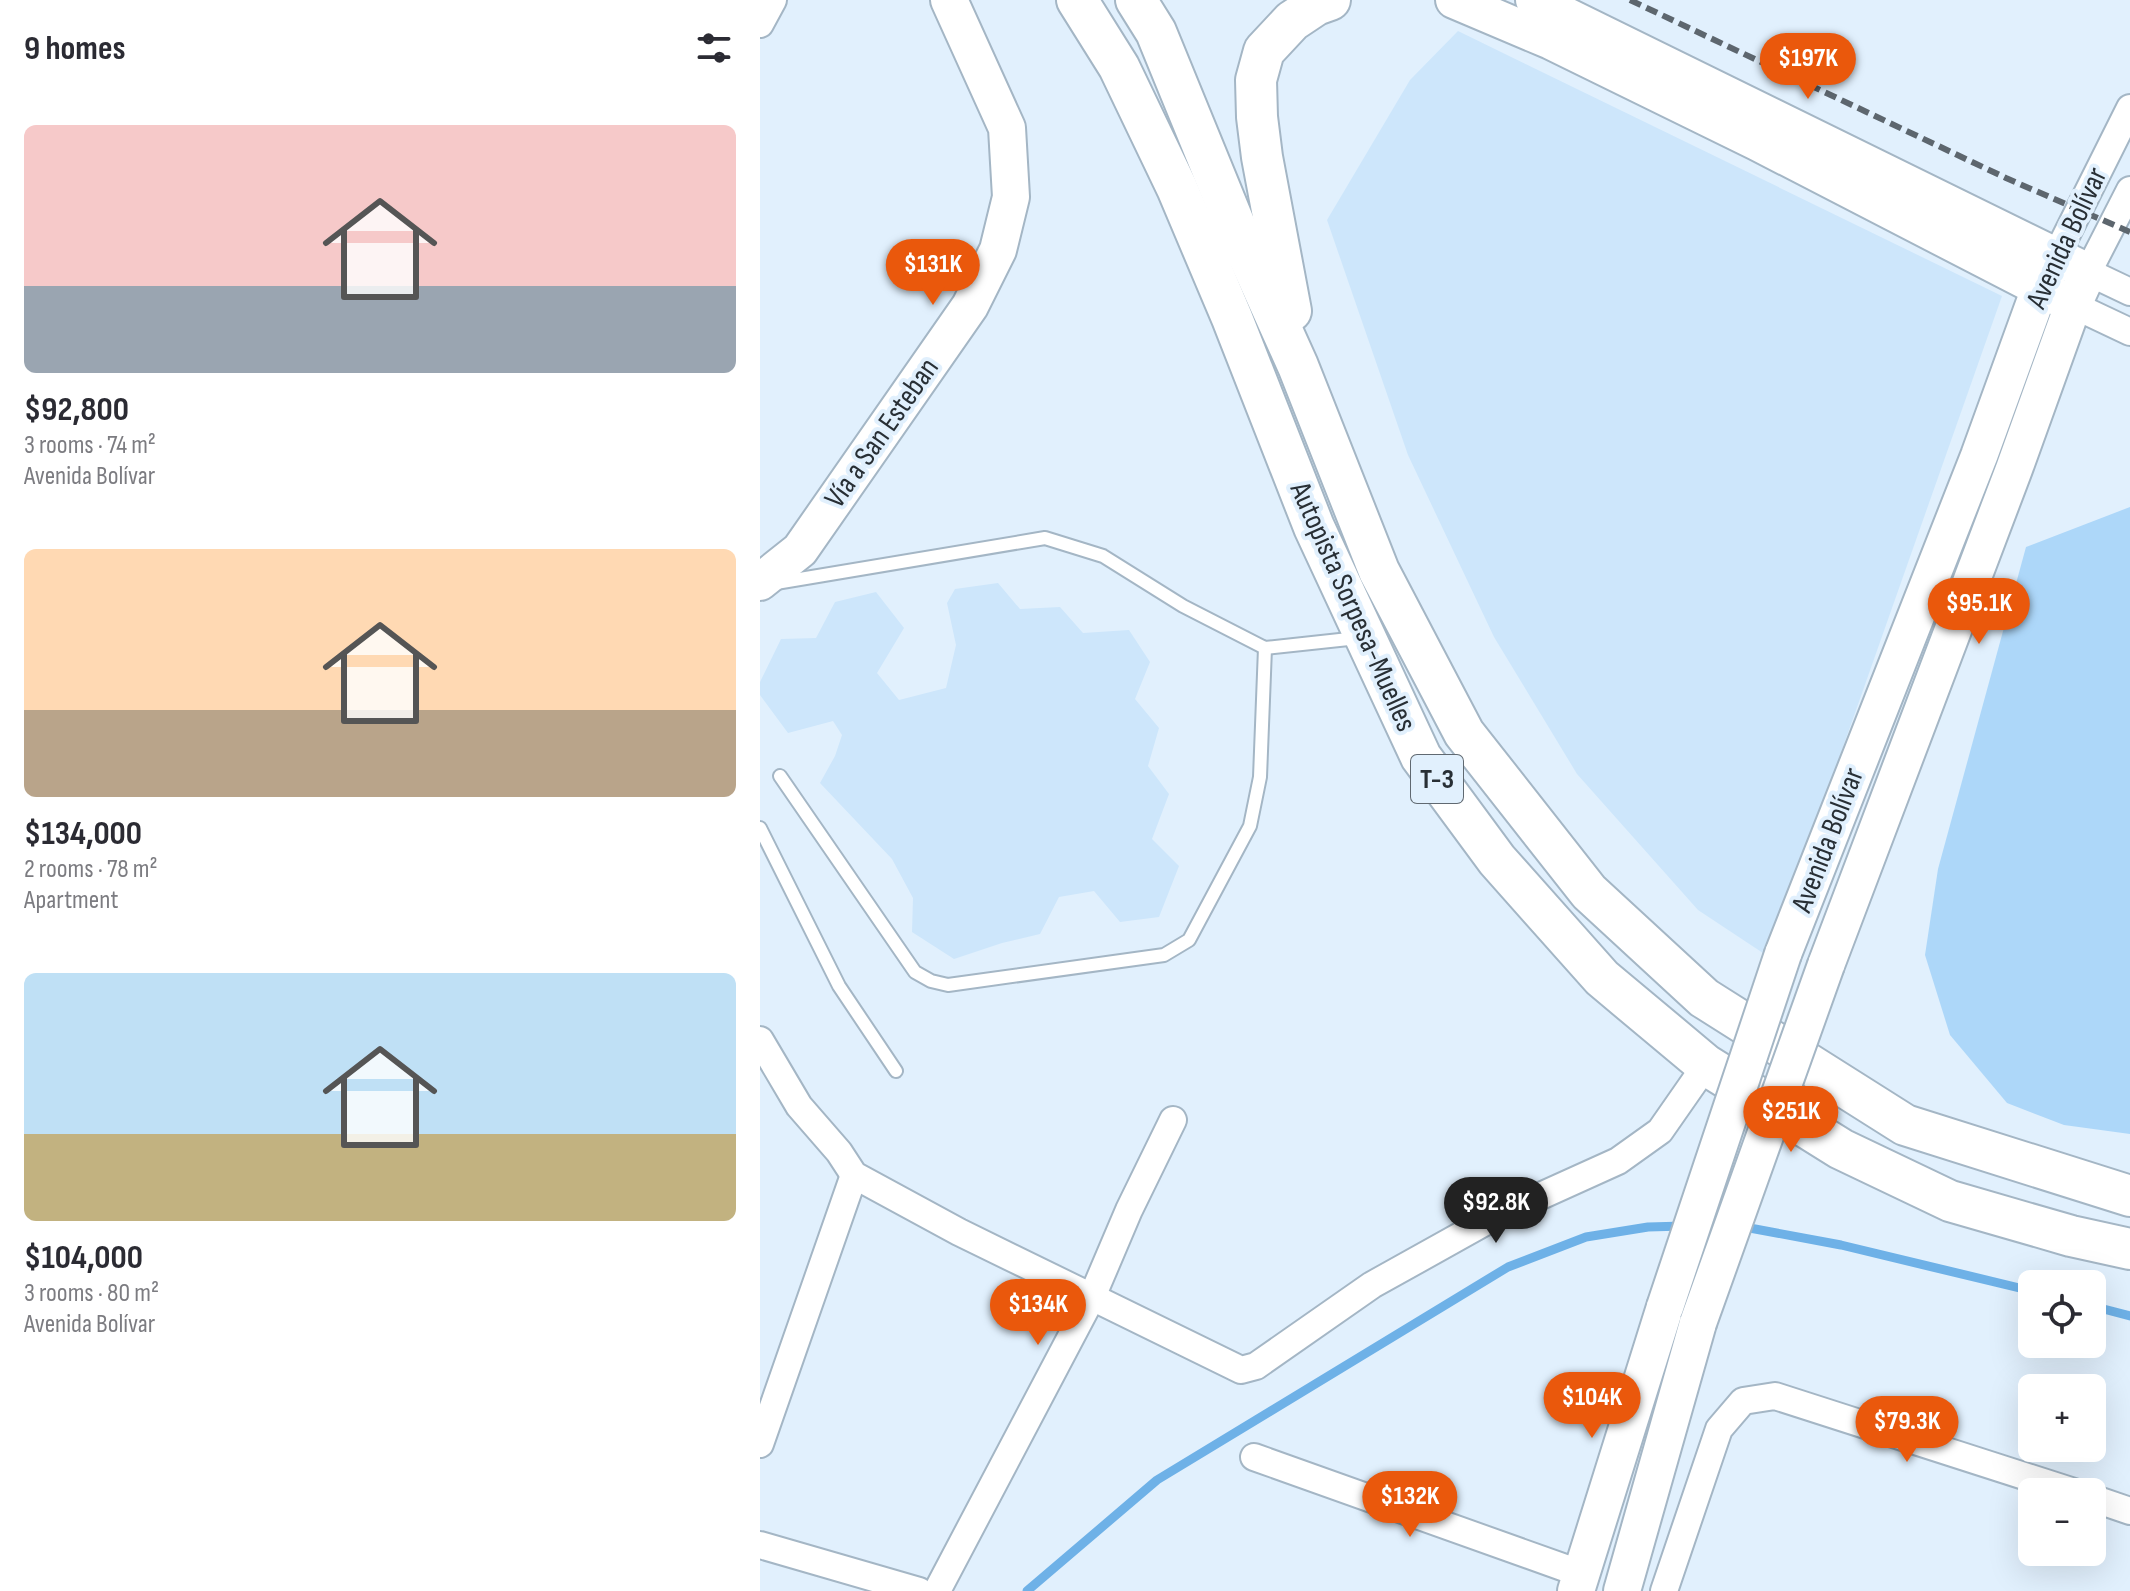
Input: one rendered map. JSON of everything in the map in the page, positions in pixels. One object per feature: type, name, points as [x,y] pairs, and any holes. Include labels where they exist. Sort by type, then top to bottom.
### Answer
[{"type":"main road","name":"Autopista Sorpesa-Muelles","points":[[1077,0],[1119,67],[1177,188],[1314,527],[1421,757],[1497,860],[1602,978],[1706,1065],[1841,1149],[1950,1201],[2071,1236],[2130,1249]]},
{"type":"main road","name":"Autopista Sorpesa-Muelles","points":[[1136,0],[1156,32],[1239,235],[1298,366],[1379,571],[1464,733],[1589,892],[1704,998],[1905,1125],[2130,1196]]},
{"type":"main road","points":[[1298,366],[1289,299],[1262,157],[1256,80],[1264,51],[1273,41],[1292,21],[1330,0]]},
{"type":"street","points":[[760,24],[773,0]]},
{"type":"street","name":"Vía a San Esteban","points":[[760,584],[800,550],[970,306],[998,250],[1011,197],[1007,128],[949,0]]},
{"type":"street","points":[[1454,0],[1551,41],[1633,81],[2130,332]]},
{"type":"street","points":[[1534,0],[2130,292]]},
{"type":"street","name":"Avenida Bolívar","points":[[1579,1582],[1665,1307],[1783,954],[1979,456],[2040,288],[2130,108]]},
{"type":"street","name":"Avenida Bolívar","points":[[1626,1590],[1698,1323],[1826,965],[2073,305],[2130,190]]},
{"type":"street","points":[[760,1040],[799,1106],[839,1152],[854,1175],[959,1232],[1241,1370],[1256,1366],[1372,1285],[1494,1217],[1618,1161],[1660,1131],[1706,1065]]},
{"type":"street","points":[[937,1591],[1092,1297],[1129,1210],[1173,1120]]},
{"type":"street","points":[[760,1444],[854,1175]]},
{"type":"street","points":[[1664,1591],[1719,1429],[1743,1401],[1775,1396],[2030,1478]]},
{"type":"street","points":[[1254,1457],[1579,1582]]},
{"type":"street","points":[[2106,1503],[2130,1511]]},
{"type":"street","points":[[760,1545],[919,1591]]},
{"type":"lane","points":[[760,584],[1045,538],[1103,556],[1183,606],[1265,648],[1365,638]]},
{"type":"lane","points":[[780,776],[915,972],[931,981],[948,985],[1164,955],[1189,940],[1250,826],[1260,777],[1265,648]]},
{"type":"lane","points":[[760,828],[839,986],[896,1071]]},
{"type":"shaded area","points":[[1458,31],[2002,296],[1769,957],[1698,910],[1577,774],[1494,637],[1408,455],[1327,220],[1410,80]]},
{"type":"shaded area","points":[[2130,507],[2130,1134],[2064,1125],[2007,1103],[1950,1035],[1925,955],[1938,869],[2026,547]]},
{"type":"shaded area","points":[[998,583],[1020,609],[1060,607],[1083,633],[1129,630],[1150,662],[1135,699],[1159,728],[1148,766],[1169,794],[1152,839],[1179,866],[1159,917],[1120,922],[1094,891],[1059,897],[1040,934],[954,959],[912,932],[913,898],[892,859],[820,783],[842,735],[833,721],[788,733],[760,695],[760,682],[781,639],[816,638],[835,602],[876,592],[904,628],[877,673],[899,700],[946,688],[956,645],[947,603],[955,589]]},
{"type":"waterway","points":[[1027,1591],[1157,1480],[1508,1267],[1586,1237],[1648,1227],[1684,1226]]},
{"type":"waterway","points":[[1739,1226],[1841,1245],[2018,1288]]},
{"type":"waterway","points":[[2106,1310],[2130,1316]]},
{"type":"railway","points":[[1630,0],[2006,178],[2130,232]]}]
